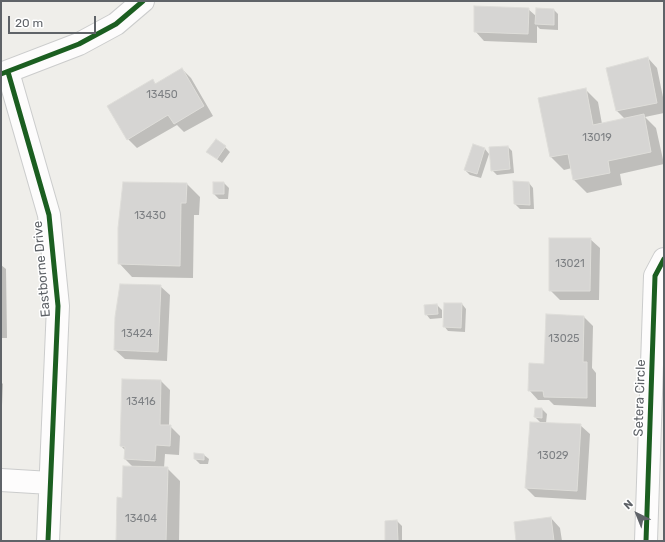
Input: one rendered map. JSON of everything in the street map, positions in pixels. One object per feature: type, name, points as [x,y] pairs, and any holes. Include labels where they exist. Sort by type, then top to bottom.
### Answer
[{"type":"street","points":[[4,73],[85,41],[116,24],[143,1]]},
{"type":"street","name":"Eastborne Drive","points":[[4,73],[49,215],[54,263],[58,306],[48,541]]},
{"type":"street","name":"Setera Circle","points":[[646,541],[655,276],[664,259]]},
{"type":"street","points":[[1,480],[50,483]]},
{"type":"building","points":[[474,6],[529,8],[528,34],[474,32]]},
{"type":"building","points":[[536,8],[554,9],[554,25],[535,24]]},
{"type":"building","points":[[648,57],[657,103],[616,111],[606,68]]},
{"type":"building","points":[[182,68],[204,106],[174,124],[168,115],[127,140],[107,106],[153,79],[155,84]]},
{"type":"building","points":[[586,88],[593,125],[644,114],[651,152],[608,161],[610,173],[573,180],[568,154],[550,157],[538,98]]},
{"type":"building","points":[[216,139],[226,146],[217,159],[206,152]]},
{"type":"building","points":[[473,144],[485,148],[477,174],[464,170]]},
{"type":"building","points":[[508,146],[510,169],[491,171],[489,147]]},
{"type":"building","points":[[513,181],[529,182],[530,205],[514,204]]},
{"type":"building","points":[[123,182],[187,183],[186,203],[181,203],[180,266],[118,264],[118,228]]},
{"type":"building","points":[[213,182],[224,182],[224,194],[213,194]]},
{"type":"building","points":[[549,238],[591,238],[590,291],[549,291]]},
{"type":"building","points":[[120,284],[161,285],[158,352],[114,350],[115,317]]},
{"type":"building","points":[[444,303],[462,303],[461,328],[443,327]]},
{"type":"building","points":[[437,304],[438,314],[425,315],[424,305]]},
{"type":"building","points":[[546,314],[584,316],[583,362],[587,362],[587,398],[544,397],[543,391],[528,391],[529,363],[544,364]]},
{"type":"building","points":[[122,379],[161,380],[160,425],[171,425],[170,446],[156,445],[155,461],[124,459],[125,447],[120,446]]},
{"type":"building","points":[[535,408],[542,408],[542,418],[534,417]]},
{"type":"building","points":[[530,422],[581,424],[577,491],[525,488]]},
{"type":"building","points":[[194,453],[204,454],[204,460],[194,459]]},
{"type":"building","points":[[123,466],[168,467],[166,541],[116,541],[117,497],[122,498]]},
{"type":"building","points":[[551,517],[554,541],[516,541],[514,522]]},
{"type":"building","points":[[397,520],[398,541],[385,541],[385,521]]},
{"type":"cycle path","points":[[1,74],[79,44],[116,24],[143,1]]},
{"type":"cycle path","points":[[8,72],[49,215],[58,306],[48,541]]},
{"type":"cycle path","points":[[646,541],[655,276],[664,259]]}]
